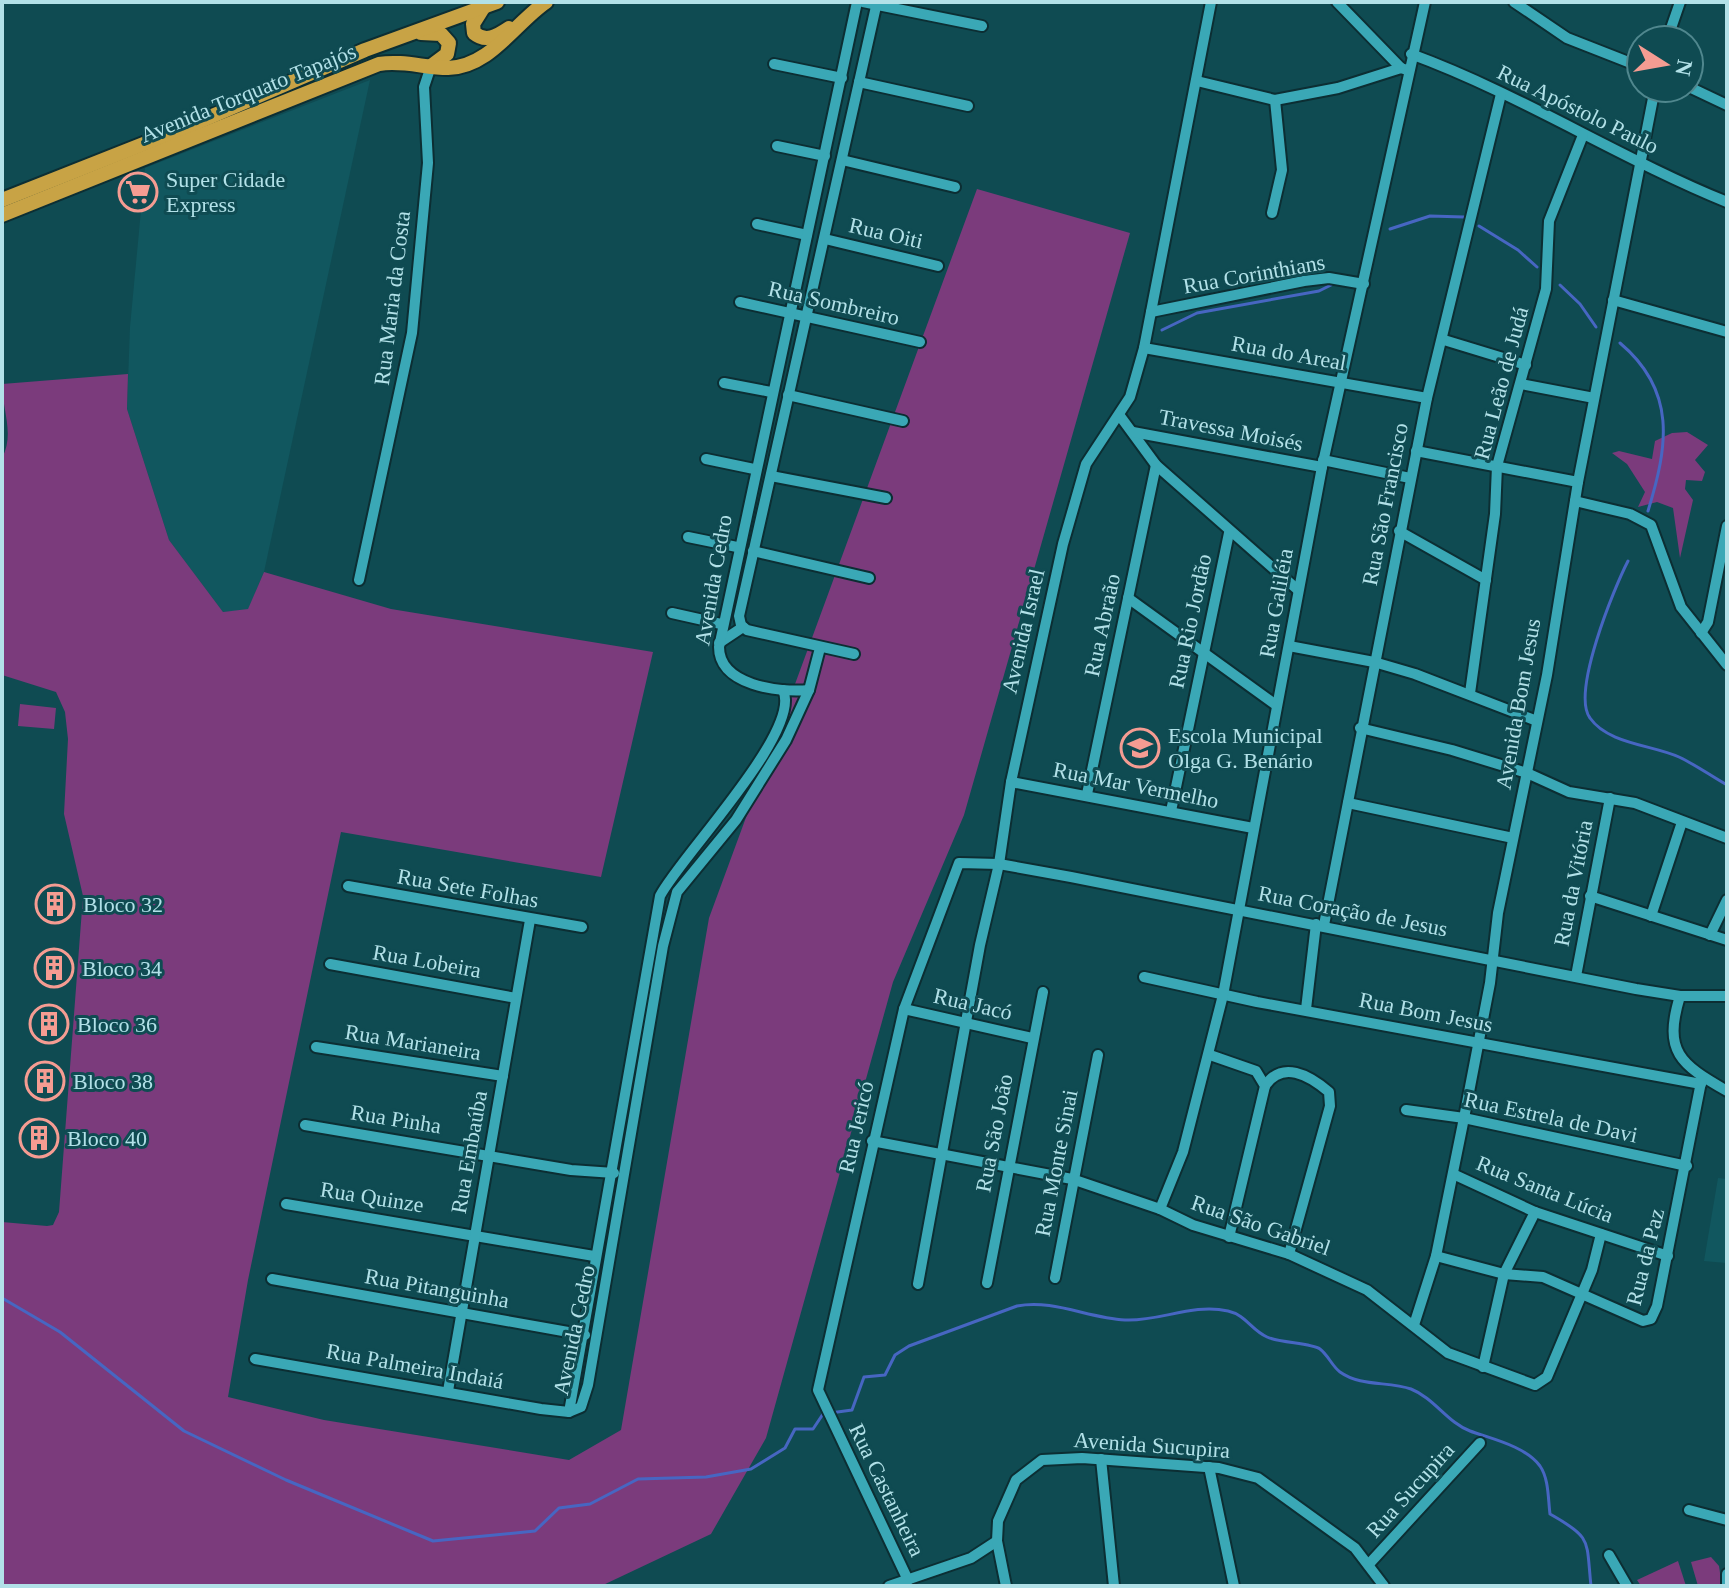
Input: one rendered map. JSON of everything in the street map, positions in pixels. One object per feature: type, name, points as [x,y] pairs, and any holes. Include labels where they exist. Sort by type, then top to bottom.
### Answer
[{"type":"highway","name":"Avenida Torquato Tapajós","points":[[2,215],[379,64],[449,68],[473,61],[499,44],[546,2]]},
{"type":"highway","name":"Avenida Torquato Tapajós","points":[[2,200],[402,36],[490,5]]},
{"type":"highway","points":[[490,5],[473,24],[474,33],[487,39],[531,14]]},
{"type":"highway","points":[[402,36],[432,33],[446,38],[447,54],[431,66]]},
{"type":"street","points":[[860,2],[982,26]]},
{"type":"street","name":"Avenida Cedro","points":[[569,1412],[594,1256],[660,896],[715,825],[781,718],[786,704],[783,690],[731,675],[719,658],[721,624],[860,2]]},
{"type":"street","name":"Avenida Israel","points":[[918,1284],[1039,643],[1079,481],[1095,448],[1120,416],[1130,397],[1144,348],[1211,2]]},
{"type":"street","points":[[1197,81],[1275,100],[1338,88],[1404,69],[1337,2]]},
{"type":"street","name":"Rua Galiléia","points":[[1160,1209],[1183,1152],[1210,1055],[1322,464],[1364,284],[1404,69],[1425,2]]},
{"type":"street","points":[[1514,2],[1567,38],[1625,61]]},
{"type":"street","points":[[1672,24],[1680,2]]},
{"type":"street","name":"Avenida Cedro","points":[[569,1412],[583,1402],[656,990],[677,892],[724,834],[774,761],[809,690],[820,648],[743,627],[739,616],[876,3]]},
{"type":"street","name":"Rua Apóstolo Paulo","points":[[1411,54],[1458,71],[1583,135],[1727,202]]},
{"type":"street","points":[[774,64],[842,78]]},
{"type":"street","name":"Rua Maria da Costa","points":[[359,580],[412,333],[428,163],[424,87],[431,66]]},
{"type":"street","points":[[859,82],[968,106]]},
{"type":"street","name":"Rua São Francisco","points":[[1306,1009],[1320,925],[1348,803],[1360,728],[1427,398],[1444,340],[1501,94]]},
{"type":"street","points":[[1705,95],[1727,105]]},
{"type":"street","points":[[1272,213],[1282,170],[1275,100]]},
{"type":"street","name":"Avenida Bom Jesus","points":[[1414,1325],[1436,1256],[1479,1043],[1578,482],[1652,104]]},
{"type":"street","name":"Rua Leão de Judá","points":[[1470,693],[1499,479],[1497,466],[1546,289],[1549,221],[1583,135]]},
{"type":"street","points":[[777,146],[825,156]]},
{"type":"street","points":[[842,160],[955,187]]},
{"type":"street","points":[[757,224],[807,235]]},
{"type":"street","name":"Rua Oiti","points":[[825,239],[938,266]]},
{"type":"street","name":"Rua Corinthians","points":[[1151,312],[1304,281],[1329,278],[1364,284]]},
{"type":"street","points":[[1613,300],[1727,332]]},
{"type":"street","name":"Rua Sombreiro","points":[[740,302],[920,342]]},
{"type":"street","points":[[1444,340],[1526,365]]},
{"type":"street","name":"Rua do Areal","points":[[1144,348],[1427,398]]},
{"type":"street","points":[[724,383],[771,392]]},
{"type":"street","points":[[1521,384],[1594,398]]},
{"type":"street","points":[[788,395],[903,421]]},
{"type":"street","points":[[1120,416],[1156,465],[1229,533],[1298,590]]},
{"type":"street","name":"Travessa Moisés","points":[[1133,432],[1410,478]]},
{"type":"street","points":[[1416,451],[1578,482]]},
{"type":"street","points":[[706,459],[754,469]]},
{"type":"street","name":"Rua Abraão","points":[[1087,794],[1156,465]]},
{"type":"street","points":[[771,476],[886,498]]},
{"type":"street","points":[[1575,501],[1630,514],[1651,525],[1672,590],[1727,665]]},
{"type":"street","points":[[1701,633],[1708,622],[1727,526]]},
{"type":"street","points":[[1399,531],[1486,580]]},
{"type":"street","name":"Rua Rio Jordão","points":[[1171,811],[1229,533]]},
{"type":"street","points":[[688,537],[737,547]]},
{"type":"street","points":[[753,551],[869,578]]},
{"type":"street","points":[[1128,598],[1276,705]]},
{"type":"street","points":[[672,613],[721,624]]},
{"type":"street","points":[[719,643],[743,627]]},
{"type":"street","points":[[1289,646],[1374,662],[1470,693],[1537,721]]},
{"type":"street","points":[[820,648],[854,654]]},
{"type":"street","points":[[783,690],[809,690]]},
{"type":"street","points":[[1360,728],[1527,773],[1569,792],[1635,803],[1727,838]]},
{"type":"street","name":"Rua Mar Vermelho","points":[[1011,782],[1087,794],[1253,828]]},
{"type":"street","name":"Rua da Vitória","points":[[1576,976],[1610,798]]},
{"type":"street","points":[[1348,803],[1513,838]]},
{"type":"street","points":[[1651,916],[1682,822]]},
{"type":"street","points":[[715,825],[724,834]]},
{"type":"street","name":"Rua Coração de Jesus","points":[[971,862],[999,864],[1680,996],[1727,996]]},
{"type":"street","name":"Rua Jericó","points":[[830,1419],[819,1397],[823,1361],[904,1009],[955,866],[971,862]]},
{"type":"street","name":"Rua Sete Folhas","points":[[348,886],[582,927]]},
{"type":"street","points":[[1590,896],[1727,940]]},
{"type":"street","points":[[1710,935],[1727,900]]},
{"type":"street","name":"Rua Embaúba","points":[[448,1391],[530,920]]},
{"type":"street","name":"Rua Lobeira","points":[[330,964],[516,998]]},
{"type":"street","name":"Rua Bom Jesus","points":[[1144,977],[1479,1043],[1701,1080]]},
{"type":"street","points":[[642,987],[656,990]]},
{"type":"street","name":"Rua São João","points":[[987,1283],[1043,992]]},
{"type":"street","points":[[1680,996],[1673,1046],[1701,1080],[1727,1091]]},
{"type":"street","name":"Rua Jacó","points":[[904,1009],[1032,1038]]},
{"type":"street","name":"Rua Marianeira","points":[[316,1047],[503,1076]]},
{"type":"street","name":"Rua Monte Sinai","points":[[1055,1278],[1098,1055]]},
{"type":"street","points":[[1210,1055],[1256,1071],[1265,1086]]},
{"type":"street","points":[[1229,1237],[1265,1086],[1273,1073],[1280,1070],[1314,1079],[1329,1092],[1330,1106],[1289,1254]]},
{"type":"street","name":"Rua da Paz","points":[[1436,1256],[1504,1274],[1543,1277],[1647,1321],[1656,1312],[1687,1166],[1701,1080]]},
{"type":"street","name":"Rua Estrela de Davi","points":[[1406,1110],[1464,1118],[1687,1166]]},
{"type":"street","name":"Rua Pinha","points":[[305,1125],[571,1170],[624,1174]]},
{"type":"street","name":"Rua São Gabriel","points":[[872,1141],[1072,1179],[1229,1237],[1289,1254],[1340,1275],[1414,1325],[1433,1344],[1483,1367],[1535,1385],[1542,1383],[1550,1369],[1582,1294]]},
{"type":"street","name":"Rua Santa Lúcia","points":[[1453,1174],[1535,1212],[1668,1256]]},
{"type":"street","name":"Rua Quinze","points":[[286,1204],[594,1256]]},
{"type":"street","points":[[1483,1367],[1504,1274],[1535,1212]]},
{"type":"street","points":[[1582,1294],[1601,1234]]},
{"type":"street","name":"Rua Pitanguinha","points":[[272,1279],[595,1336]]},
{"type":"street","name":"Rua Palmeira Indaiá","points":[[255,1359],[569,1412]]},
{"type":"street","name":"Rua Castanheira","points":[[830,1419],[908,1580]]},
{"type":"street","name":"Rua Sucupira","points":[[1369,1564],[1480,1443]]},
{"type":"street","points":[[1101,1459],[1114,1586]]},
{"type":"street","name":"Avenida Sucupira","points":[[997,1541],[1003,1506],[1016,1480],[1042,1460],[1101,1459],[1209,1467],[1258,1478],[1319,1519],[1369,1564],[1384,1586]]},
{"type":"street","points":[[1209,1467],[1234,1586]]},
{"type":"street","points":[[1689,1510],[1727,1520]]},
{"type":"street","points":[[889,1586],[971,1558],[997,1541],[1006,1586]]},
{"type":"street","points":[[1609,1555],[1627,1586]]},
{"type":"street","points":[[1727,1574],[1727,1586]]},
{"type":"shaded area","points":[[370,80],[264,572],[248,610],[223,612],[169,540],[127,409],[130,327],[145,168]]},
{"type":"shaded area","points":[[977,189],[1130,233],[964,815],[893,982],[766,1438],[711,1534],[601,1586],[2,1586],[2,1222],[53,1225],[59,1212],[83,896],[64,814],[68,739],[65,712],[56,692],[2,675],[2,458],[8,431],[2,384],[128,374],[127,409],[169,540],[223,612],[248,609],[264,572],[391,609],[653,652],[601,877],[341,832],[248,1280],[228,1397],[324,1420],[569,1460],[621,1430],[709,918]]},
{"type":"shaded area","points":[[1687,432],[1708,445],[1695,460],[1705,472],[1702,481],[1686,480],[1685,489],[1693,500],[1680,558],[1673,508],[1657,502],[1638,507],[1645,492],[1627,464],[1612,453],[1619,451],[1652,459],[1655,441],[1672,433]]},
{"type":"shaded area","points":[[20,704],[56,708],[54,729],[18,726]]},
{"type":"shaded area","points":[[1718,1178],[1727,1179],[1726,1263],[1704,1261]]},
{"type":"shaded area","points":[[1711,1557],[1719,1566],[1722,1586],[1698,1586],[1691,1562]]},
{"type":"shaded area","points":[[1678,1561],[1686,1586],[1641,1586],[1637,1580]]},
{"type":"waterway","points":[[1390,229],[1430,216],[1464,217]]},
{"type":"waterway","points":[[1479,226],[1518,250],[1537,267]]},
{"type":"waterway","points":[[1162,330],[1197,313],[1319,291],[1331,285]]},
{"type":"waterway","points":[[1560,285],[1580,304],[1596,327]]},
{"type":"waterway","points":[[1620,343],[1651,380],[1663,421],[1660,464],[1648,511]]},
{"type":"waterway","points":[[1628,561],[1613,593],[1590,664],[1586,687],[1590,718],[1598,727],[1619,739],[1679,757],[1727,785]]},
{"type":"waterway","points":[[2,1298],[60,1332],[184,1431],[286,1480],[433,1541],[535,1531],[559,1508],[590,1504],[638,1479],[706,1477],[751,1469],[785,1448],[795,1429],[813,1429],[823,1414],[852,1410],[864,1377],[885,1375],[895,1355],[909,1346],[1017,1306],[1044,1305],[1125,1320],[1202,1309],[1228,1311],[1267,1337],[1320,1349],[1337,1370],[1348,1377],[1411,1389],[1462,1427],[1508,1444],[1534,1459],[1545,1477],[1550,1514],[1574,1529],[1585,1542],[1591,1586]]},
{"type":"place","name":"Super Cidade Express","points":[[138,192]]},
{"type":"place","name":"Escola Municipal Olga G. Benário","points":[[1140,748]]},
{"type":"place","name":"Bloco 32","points":[[55,904]]},
{"type":"place","name":"Bloco 34","points":[[54,968]]},
{"type":"place","name":"Bloco 36","points":[[49,1024]]},
{"type":"place","name":"Bloco 38","points":[[45,1081]]},
{"type":"place","name":"Bloco 40","points":[[39,1138]]}]
